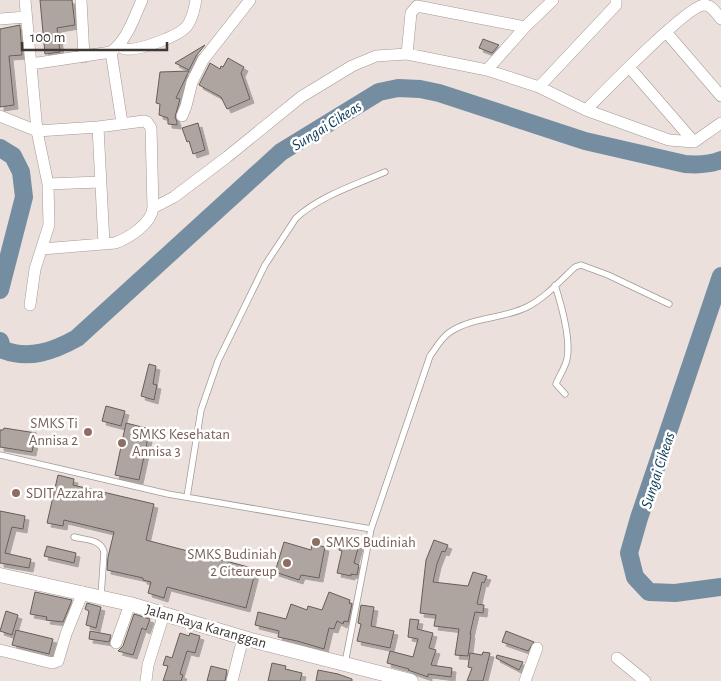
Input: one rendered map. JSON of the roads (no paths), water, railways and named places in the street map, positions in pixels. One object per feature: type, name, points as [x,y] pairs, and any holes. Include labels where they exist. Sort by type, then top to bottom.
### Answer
[{"type":"street","points":[[25,0],[37,131],[48,184],[49,226],[35,269],[30,305]]},
{"type":"street","points":[[81,0],[84,57]]},
{"type":"street","points":[[122,123],[115,49],[128,30],[142,0]]},
{"type":"street","points":[[31,64],[84,57],[115,49],[127,49],[152,44],[177,33],[186,26],[192,16],[196,0]]},
{"type":"street","points":[[182,116],[192,82],[203,60],[250,0]]},
{"type":"street","points":[[487,70],[524,27],[552,0]]},
{"type":"street","points":[[538,87],[616,5],[616,0]]},
{"type":"street","points":[[407,54],[411,14],[417,6],[524,27]]},
{"type":"street","points":[[586,110],[666,32],[697,6],[710,6],[721,19]]},
{"type":"street","points":[[0,19],[26,17]]},
{"type":"street","points":[[666,32],[721,96]]},
{"type":"street","points":[[153,208],[174,196],[227,157],[301,97],[352,66],[376,56],[407,54],[487,70],[538,87],[586,110],[669,140],[694,142],[721,123]]},
{"type":"street","points":[[629,67],[694,142]]},
{"type":"street","points":[[0,116],[37,131],[98,127],[144,121],[151,128],[153,208],[146,222],[125,239],[115,243],[42,249]]},
{"type":"street","points":[[98,127],[104,244]]},
{"type":"street","points":[[48,184],[100,182]]},
{"type":"street","name":"Jalan Raya Karanggan","points":[[0,575],[101,596],[247,639],[411,681]]},
{"type":"street","points":[[0,650],[52,663],[58,661],[66,634],[83,592]]},
{"type":"street","points":[[116,643],[130,604]]},
{"type":"street","points":[[146,681],[148,664],[164,614]]},
{"type":"street","points":[[232,681],[247,639]]},
{"type":"street","points":[[239,681],[247,639]]},
{"type":"street","points":[[525,681],[537,648]]},
{"type":"street","points":[[617,658],[645,681]]},
{"type":"lane","points":[[187,497],[201,410],[218,361],[265,265],[301,213],[330,196],[385,172]]},
{"type":"lane","points":[[345,663],[371,528],[430,356],[440,341],[461,326],[517,311],[528,306],[575,267],[584,265],[669,304]]},
{"type":"lane","points":[[555,285],[563,312],[568,352],[566,364],[556,386],[565,394]]},
{"type":"lane","points":[[0,455],[168,494],[371,528]]},
{"type":"lane","points":[[74,537],[99,543],[102,546],[104,552],[101,596]]},
{"type":"waterway","name":"Sungai Cikeas","points":[[0,341],[3,350],[13,353],[32,354],[59,347],[77,338],[281,152],[379,92],[398,88],[420,89],[439,93],[585,141],[685,164],[703,164],[721,160]]},
{"type":"waterway","name":"Sungai Cikeas","points":[[0,148],[13,156],[21,172],[24,197],[0,290]]},
{"type":"waterway","name":"Sungai Cikeas","points":[[721,276],[639,518],[629,553],[635,577],[649,592],[675,593],[721,587]]},
{"type":"place","name":"SMKS Ti Annisa 2","points":[[88,432]]},
{"type":"place","name":"SMKS Kesehatan Annisa 3","points":[[122,443]]},
{"type":"place","name":"SDIT Azzahra","points":[[16,493]]},
{"type":"place","name":"SMKS Budiniah","points":[[316,542]]},
{"type":"place","name":"SMKS Budiniah 2 Citeureup","points":[[287,563]]}]
